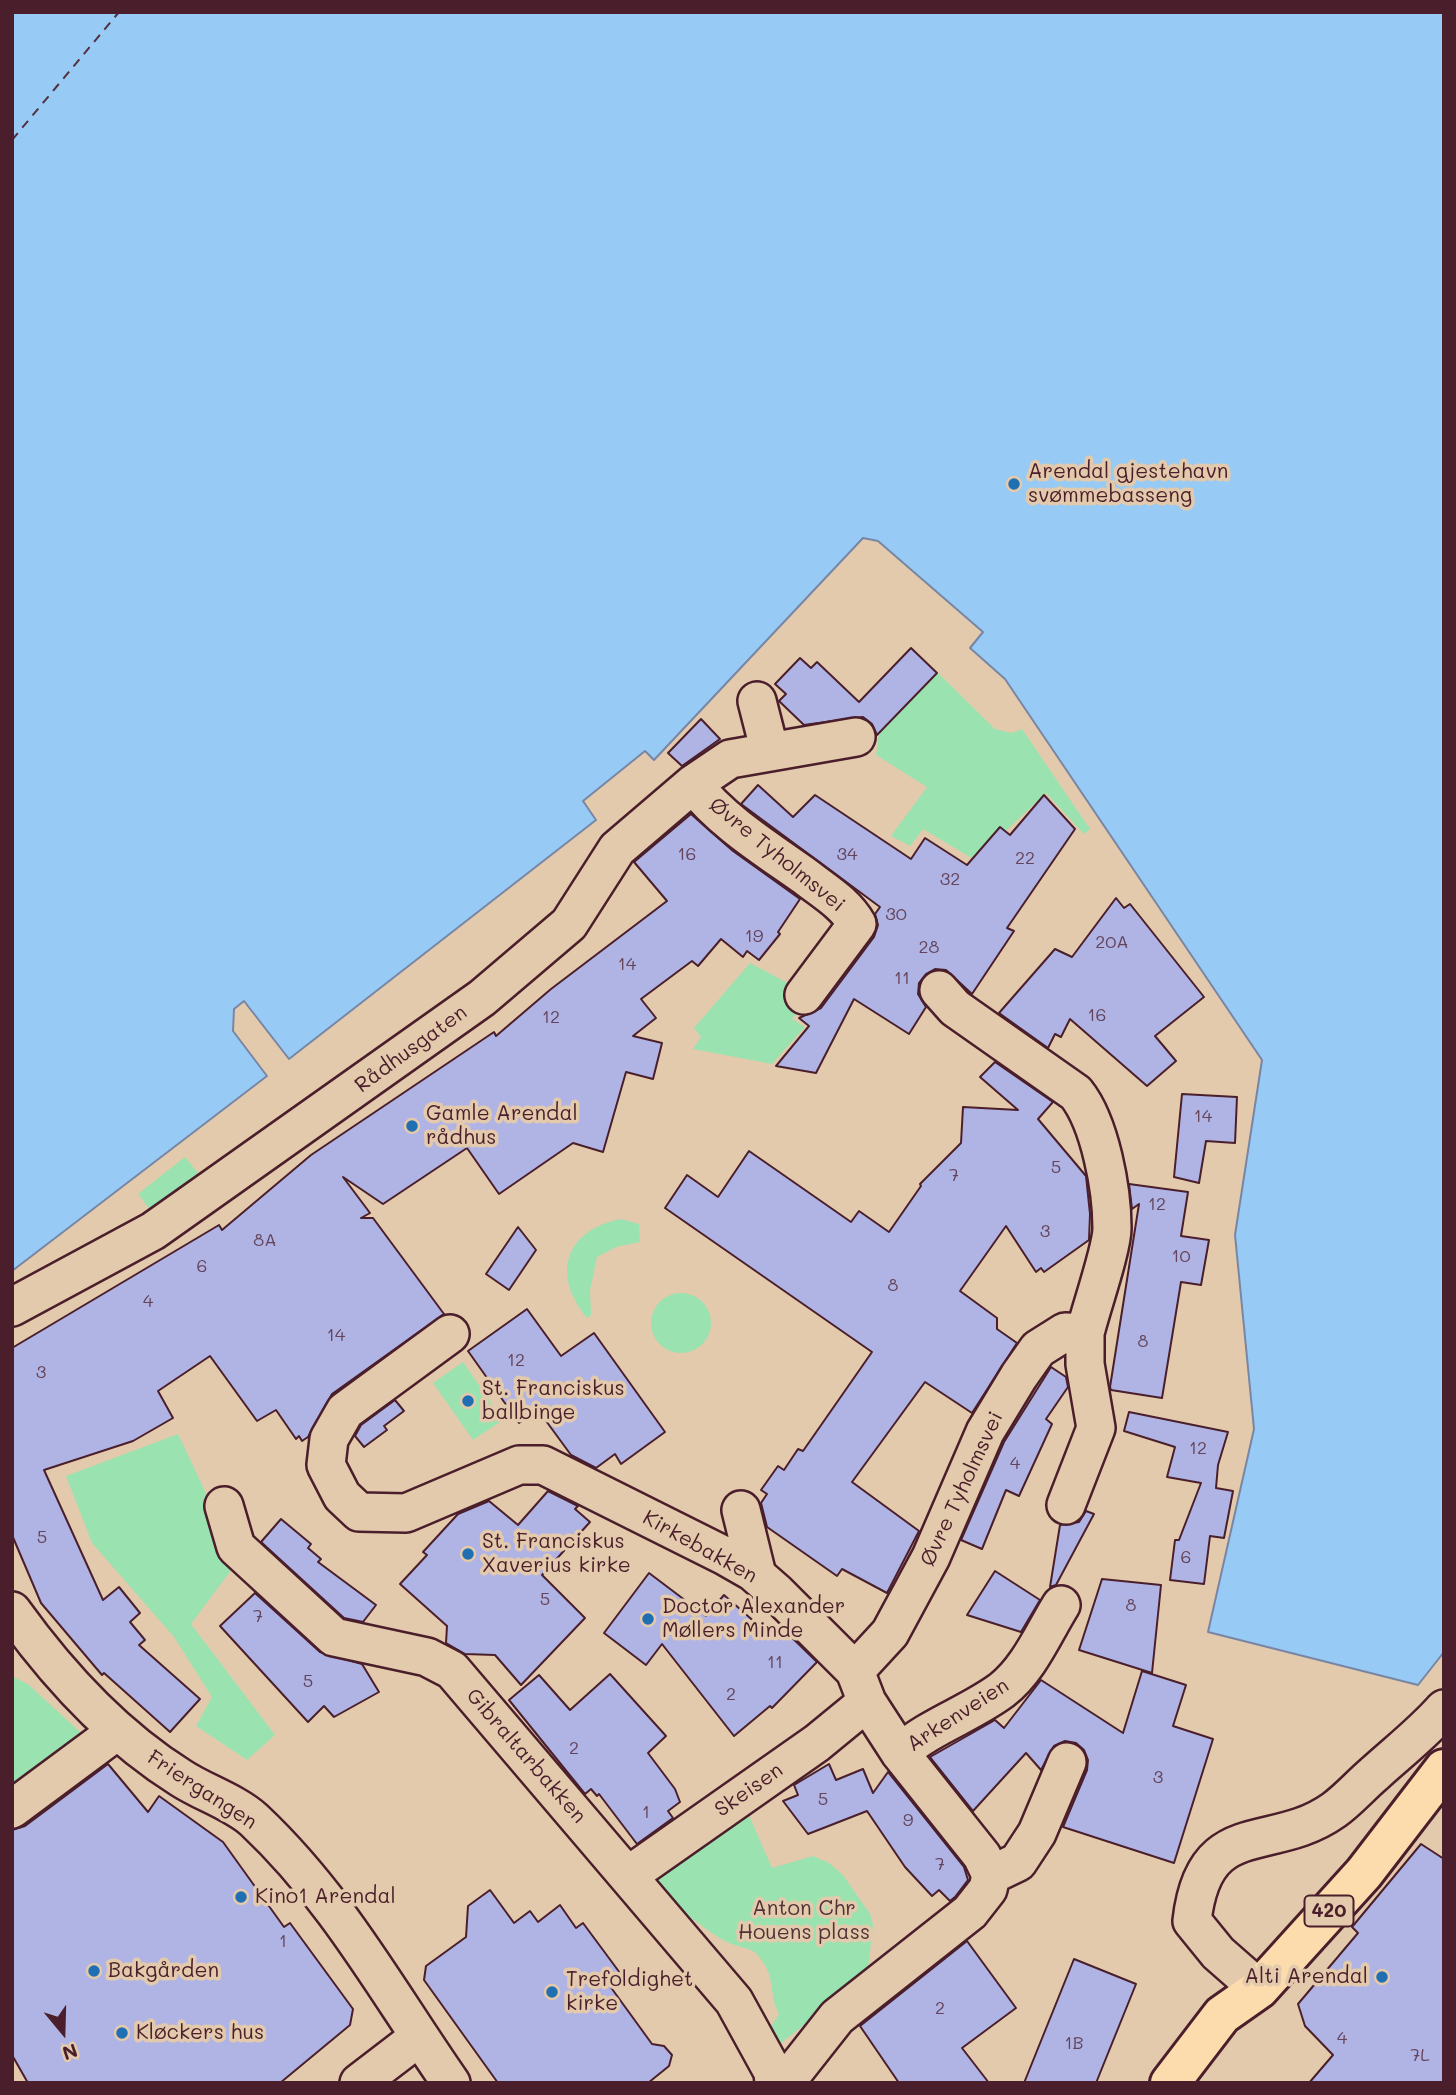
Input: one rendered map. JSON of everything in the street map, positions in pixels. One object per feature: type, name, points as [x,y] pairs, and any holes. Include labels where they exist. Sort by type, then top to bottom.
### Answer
[{"type":"main road","name":"420","points":[[1170,2083],[1222,2015],[1259,1989],[1398,1832],[1444,1769]]},
{"type":"main road","name":"420","points":[[1398,1832],[1444,1789]]},
{"type":"main road","name":"420","points":[[1204,2083],[1241,2034],[1259,1989]]},
{"type":"street","points":[[757,701],[770,752]]},
{"type":"street","name":"Rådhusgaten","points":[[12,1307],[153,1231],[482,998],[569,924],[617,849],[694,784],[730,759],[856,737]]},
{"type":"street","name":"Øvre Tyholmsvei","points":[[694,784],[702,795],[762,845],[848,908],[857,924],[804,995]]},
{"type":"street","points":[[939,990],[955,1008],[1076,1093],[1086,1106],[1102,1153],[1112,1230],[1085,1333],[1085,1364],[1096,1428],[1066,1505]]},
{"type":"street","name":"Øvre Tyholmsvei","points":[[861,1686],[930,1557],[985,1432],[1019,1376],[1038,1349],[1065,1332],[1085,1333]]},
{"type":"street","name":"Kirkebakken","points":[[450,1334],[345,1411],[328,1439],[326,1465],[342,1496],[359,1512],[406,1513],[519,1465],[543,1465],[725,1556],[757,1575],[861,1686],[900,1753],[982,1856],[991,1875]]},
{"type":"street","name":"Gibraltarbakken","points":[[224,1506],[236,1547],[334,1637],[427,1657],[452,1670],[734,2001],[773,2072],[774,2083]]},
{"type":"street","points":[[741,1510],[757,1575]]},
{"type":"street","name":"Arkenveien","points":[[900,1753],[913,1741],[1002,1690],[1022,1671],[1061,1605]]},
{"type":"street","name":"Friergangen","points":[[13,1613],[43,1653],[117,1731],[181,1778],[251,1817],[305,1870],[370,1959],[451,2083]]},
{"type":"street","name":"Skeisen","points":[[629,1875],[817,1743],[861,1686]]},
{"type":"street","points":[[1259,1989],[1218,1953],[1192,1921],[1202,1878],[1220,1854],[1236,1844],[1304,1827],[1334,1810],[1444,1709]]},
{"type":"street","points":[[12,1809],[117,1731]]},
{"type":"street","points":[[785,2083],[837,2017],[970,1912],[988,1889],[991,1875],[1018,1863],[1037,1833],[1067,1762]]},
{"type":"street","points":[[359,2083],[419,2037]]},
{"type":"green space","points":[[938,673],[995,729],[1012,733],[1022,729],[1090,829],[1084,834],[1046,793],[975,860],[923,829],[910,846],[891,836],[927,787],[876,755],[879,734]]},
{"type":"green space","points":[[750,963],[812,996],[792,1019],[805,1027],[772,1064],[693,1049],[701,1037],[694,1028]]},
{"type":"green space","points":[[185,1157],[203,1179],[155,1216],[138,1194]]},
{"type":"green space","points":[[621,1219],[639,1224],[640,1242],[616,1247],[597,1257],[590,1290],[591,1315],[587,1318],[569,1286],[569,1256],[587,1233]]},
{"type":"green space","points":[[675,1293],[687,1293],[703,1301],[709,1311],[709,1335],[703,1345],[687,1353],[675,1353],[659,1345],[651,1329],[651,1317],[659,1301]]},
{"type":"green space","name":"St. Franciskus ballbinge","points":[[463,1362],[503,1420],[473,1440],[433,1383]]},
{"type":"green space","points":[[178,1434],[238,1561],[191,1624],[275,1735],[247,1760],[196,1726],[212,1697],[174,1637],[92,1543],[66,1476]]},
{"type":"green space","points":[[12,1676],[29,1685],[92,1743],[12,1801]]},
{"type":"green space","name":"Anton Chr Houens plass","points":[[744,1804],[772,1868],[813,1856],[829,1863],[843,1875],[870,1914],[873,1925],[868,1969],[836,2000],[776,2047],[772,2025],[779,2014],[765,1965],[753,1951],[725,1941],[685,1914],[659,1903],[648,1870]]},
{"type":"water","points":[[12,12],[1444,12],[1444,1652],[1418,1685],[1208,1632],[1254,1429],[1235,1235],[1262,1060],[1005,679],[970,648],[983,632],[878,541],[863,538],[654,760],[645,751],[583,801],[596,820],[289,1059],[244,1001],[234,1009],[233,1031],[267,1076],[12,1271]]},
{"type":"building","points":[[911,648],[937,673],[877,735],[872,724],[863,717],[804,725],[779,701],[786,694],[775,684],[800,658],[811,668],[817,662],[859,702]]},
{"type":"building","points":[[701,719],[720,739],[682,766],[668,753]]},
{"type":"building","points":[[758,785],[793,817],[815,795],[911,859],[925,838],[967,865],[1000,827],[1010,835],[1044,795],[1075,829],[1007,928],[1014,931],[972,994],[946,970],[935,969],[926,974],[919,983],[918,994],[926,1007],[909,1034],[854,999],[816,1073],[776,1066],[809,1026],[799,1018],[821,1008],[874,937],[878,925],[875,914],[880,907],[741,804]]},
{"type":"building","points":[[691,814],[733,851],[800,899],[778,932],[780,934],[759,960],[747,951],[743,957],[721,939],[698,966],[692,961],[641,999],[656,1018],[633,1036],[662,1043],[653,1079],[626,1072],[603,1152],[573,1143],[499,1194],[467,1148],[383,1204],[343,1177],[370,1213],[361,1218],[373,1218],[444,1314],[332,1394],[308,1437],[302,1441],[299,1436],[296,1439],[276,1410],[257,1421],[210,1356],[158,1391],[173,1418],[133,1441],[44,1470],[103,1600],[119,1587],[140,1613],[130,1622],[145,1640],[139,1645],[200,1699],[170,1732],[104,1673],[102,1675],[41,1603],[12,1535],[12,1348],[219,1225],[222,1230],[311,1155],[494,1032],[496,1036],[551,989],[667,901],[634,862]]},
{"type":"building","points":[[1116,898],[1124,908],[1130,904],[1204,997],[1155,1036],[1176,1061],[1147,1086],[1070,1019],[1061,1037],[1055,1034],[1048,1048],[999,1013],[1055,949],[1072,957]]},
{"type":"building","points":[[995,1062],[1053,1102],[1038,1119],[1086,1176],[1090,1214],[1089,1240],[1044,1272],[1041,1268],[1036,1272],[1006,1226],[960,1291],[997,1318],[997,1329],[1017,1343],[972,1413],[925,1382],[852,1482],[919,1531],[887,1593],[842,1569],[837,1576],[767,1527],[761,1503],[767,1494],[761,1490],[778,1466],[784,1470],[798,1449],[803,1451],[872,1352],[665,1208],[687,1175],[718,1197],[749,1151],[851,1222],[859,1211],[889,1232],[920,1184],[961,1143],[963,1107],[1018,1110],[980,1077]]},
{"type":"building","points":[[1182,1094],[1237,1097],[1235,1143],[1206,1141],[1199,1183],[1174,1177]]},
{"type":"building","points":[[1129,1184],[1188,1192],[1181,1236],[1209,1240],[1201,1285],[1181,1282],[1162,1398],[1111,1390],[1110,1387],[1139,1204],[1132,1209]]},
{"type":"building","points":[[518,1227],[536,1250],[509,1290],[486,1274]]},
{"type":"building","points":[[527,1309],[561,1356],[594,1333],[665,1432],[621,1464],[615,1454],[596,1468],[571,1455],[538,1410],[519,1423],[468,1351]]},
{"type":"building","points":[[1051,1367],[1066,1377],[1068,1387],[1046,1419],[1052,1424],[1019,1496],[1006,1490],[982,1549],[961,1540],[1004,1442]]},
{"type":"building","points":[[395,1400],[404,1411],[384,1426],[387,1430],[364,1447],[355,1436],[361,1425]]},
{"type":"building","points":[[1129,1412],[1228,1432],[1218,1465],[1216,1488],[1233,1491],[1224,1538],[1210,1536],[1204,1584],[1170,1580],[1175,1540],[1179,1540],[1201,1483],[1167,1477],[1175,1447],[1124,1431]]},
{"type":"building","points":[[548,1491],[578,1506],[575,1509],[590,1522],[542,1575],[585,1618],[521,1685],[495,1655],[465,1654],[446,1643],[447,1626],[400,1584],[427,1555],[423,1552],[458,1514],[489,1501],[518,1525]]},
{"type":"building","points":[[1086,1511],[1094,1514],[1056,1585],[1050,1587],[1060,1525],[1079,1522]]},
{"type":"building","points":[[281,1519],[311,1544],[308,1548],[321,1559],[318,1562],[376,1605],[363,1622],[344,1618],[261,1542]]},
{"type":"building","points":[[995,1571],[1040,1600],[1021,1632],[967,1615]]},
{"type":"building","points":[[649,1573],[706,1616],[724,1595],[774,1639],[783,1629],[817,1662],[772,1708],[770,1706],[734,1736],[662,1644],[646,1665],[604,1633]]},
{"type":"building","points":[[1102,1579],[1161,1585],[1152,1673],[1079,1650]]},
{"type":"building","points":[[255,1593],[320,1652],[362,1664],[379,1692],[334,1717],[324,1706],[308,1722],[220,1626]]},
{"type":"building","points":[[1142,1671],[1186,1685],[1173,1726],[1213,1739],[1174,1863],[1063,1827],[1087,1770],[1088,1760],[1084,1750],[1076,1743],[1065,1741],[1054,1746],[1041,1770],[1026,1753],[973,1811],[930,1757],[995,1720],[1004,1728],[1041,1680],[1123,1733]]},
{"type":"building","points":[[610,1674],[666,1736],[648,1753],[675,1789],[680,1802],[668,1811],[673,1818],[637,1844],[599,1794],[597,1796],[591,1789],[585,1794],[509,1700],[539,1675],[570,1710]]},
{"type":"building","points":[[108,1764],[148,1812],[159,1796],[223,1842],[284,1927],[290,1923],[353,2009],[350,2025],[280,2083],[28,2083],[12,2055],[12,1830],[25,1826]]},
{"type":"building","points":[[829,1764],[836,1780],[863,1769],[873,1793],[888,1772],[964,1867],[968,1880],[955,1897],[950,1901],[939,1890],[932,1896],[905,1867],[867,1811],[808,1834],[783,1801],[798,1795],[794,1785]]},
{"type":"building","name":"Alti Arendal","points":[[1421,1844],[1444,1859],[1444,2083],[1309,2083],[1333,2055],[1305,2026],[1298,2004],[1358,1933],[1352,1927]]},
{"type":"building","name":"Trefoldighet kirke","points":[[490,1890],[514,1923],[530,1911],[538,1922],[560,1905],[576,1928],[583,1923],[620,1973],[607,1982],[652,2044],[664,2046],[672,2055],[669,2066],[648,2083],[498,2083],[424,1980],[426,1966],[466,1937],[468,1906]]},
{"type":"building","points":[[967,1941],[1016,2008],[962,2048],[989,2083],[899,2083],[860,2026]]},
{"type":"building","points":[[1074,1959],[1136,1984],[1096,2083],[1024,2083]]},
{"type":"ferry route","points":[[12,140],[119,12]]},
{"type":"place","name":"Arendal gjestehavn svømmebasseng","points":[[1014,484]]},
{"type":"place","name":"Gamle Arendal rådhus","points":[[412,1126]]},
{"type":"place","name":"St. Franciskus ballbinge","points":[[468,1401]]},
{"type":"place","name":"St. Franciskus Xaverius kirke","points":[[468,1554]]},
{"type":"place","name":"Doctor Alexander Møllers Minde","points":[[648,1619]]},
{"type":"place","name":"Kino1 Arendal","points":[[241,1897]]},
{"type":"place","name":"Bakgården","points":[[94,1971]]},
{"type":"place","name":"Alti Arendal","points":[[1382,1977]]},
{"type":"place","name":"Trefoldighet kirke","points":[[552,1992]]},
{"type":"place","name":"Kløckers hus","points":[[122,2033]]}]
